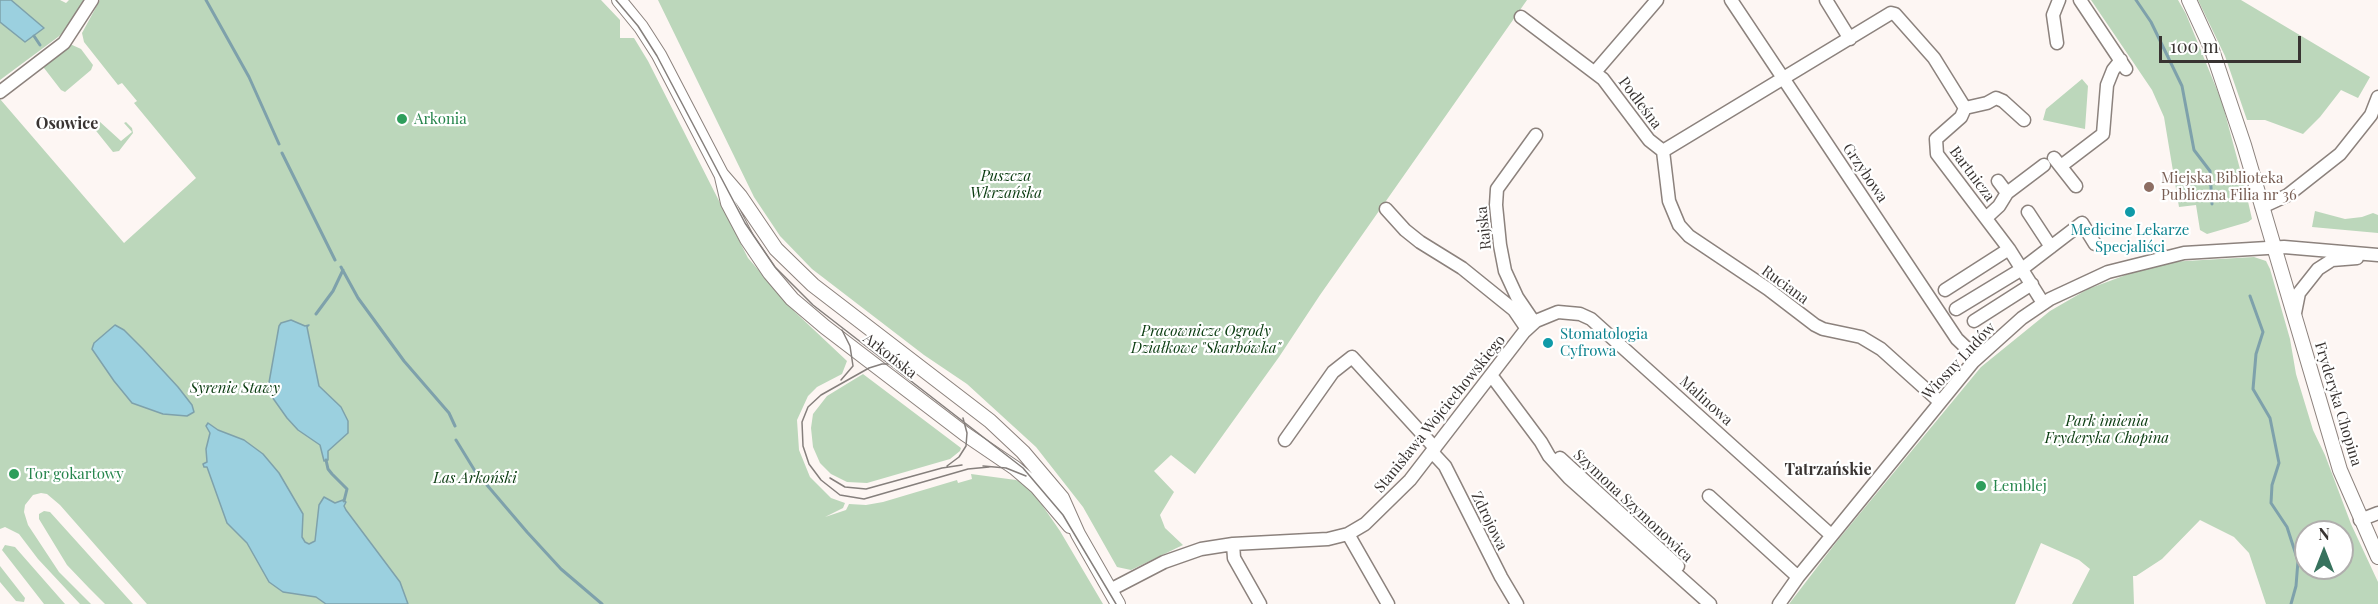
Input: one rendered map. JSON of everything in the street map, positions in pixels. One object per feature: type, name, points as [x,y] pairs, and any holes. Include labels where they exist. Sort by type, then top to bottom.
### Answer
[{"type":"street","points":[[0,92],[64,43],[92,0]]},
{"type":"street","name":"Arkońska","points":[[619,0],[659,55],[721,174],[740,196],[769,240],[802,276],[985,417],[1023,452],[1058,492],[1078,534],[1118,604]]},
{"type":"street","points":[[1595,72],[1658,0]]},
{"type":"street","name":"Grzybowa","points":[[1731,0],[1957,339],[1977,358]]},
{"type":"street","points":[[1826,0],[1850,39]]},
{"type":"street","points":[[2057,43],[2053,15],[2059,0]]},
{"type":"street","points":[[1986,218],[1999,206],[2007,193],[2103,134],[2107,85],[2113,70],[2124,64],[2080,0]]},
{"type":"street","name":"Fryderyka Chopina","points":[[2189,0],[2221,76],[2340,470],[2378,557]]},
{"type":"street","points":[[1663,151],[1891,13],[1899,16],[1930,53],[1965,108],[1987,103],[1996,98],[2003,100],[2024,120]]},
{"type":"street","name":"Podleśna","points":[[1521,17],[1595,72],[1608,85],[1649,140],[1663,151]]},
{"type":"street","points":[[2262,207],[2288,195],[2340,154],[2371,115],[2378,97]]},
{"type":"street","name":"Bartnicza","points":[[1965,108],[1961,117],[1936,140],[1936,149],[2009,249],[2043,303]]},
{"type":"street","name":"Rajska","points":[[1531,325],[1505,271],[1496,205],[1497,189],[1536,135]]},
{"type":"street","name":"Ruciana","points":[[1663,151],[1669,201],[1679,225],[1689,236],[1768,289],[1815,325],[1823,329],[1861,337],[1881,349],[1940,402]]},
{"type":"street","points":[[2053,163],[2076,186]]},
{"type":"street","name":"Arkońska","points":[[721,174],[728,202],[747,239],[770,273],[795,302],[974,441],[1024,475],[1078,534]]},
{"type":"street","points":[[1998,181],[2007,193]]},
{"type":"street","points":[[1386,209],[1405,230],[1462,268],[1531,325]]},
{"type":"street","points":[[2028,212],[2052,247]]},
{"type":"street","points":[[1956,309],[2022,269],[2082,223],[2095,244]]},
{"type":"street","name":"Wiosny Ludów","points":[[1779,604],[1831,535],[1977,358],[2008,329],[2043,303],[2082,282],[2150,260],[2199,251],[2274,247],[2315,248],[2378,255]]},
{"type":"street","points":[[1945,290],[2009,249]]},
{"type":"street","name":"Wiosny Ludów","points":[[2337,260],[2378,255]]},
{"type":"street","name":"Fryderyka Chopina","points":[[2297,326],[2295,305],[2300,290],[2322,266],[2337,260]]},
{"type":"street","points":[[1974,321],[2032,285]]},
{"type":"street","name":"Malinowa","points":[[1550,314],[1569,312],[1591,319],[1831,535]]},
{"type":"street","name":"Stanisława Wojciechowskiego","points":[[1110,590],[1178,556],[1201,549],[1233,544],[1317,540],[1348,534],[1373,518],[1392,500],[1531,325],[1550,314]]},
{"type":"street","name":"Zdrojowa","points":[[1285,440],[1333,372],[1352,357],[1434,450],[1445,466],[1487,552],[1517,604]]},
{"type":"street","name":"Szymona Szymonowica","points":[[1491,375],[1541,442],[1659,548],[1690,580],[1705,600]]},
{"type":"street","points":[[1709,496],[1798,577]]},
{"type":"street","points":[[2360,520],[2378,513]]},
{"type":"street","points":[[1348,534],[1388,604]]},
{"type":"street","points":[[1233,544],[1234,558],[1260,604]]},
{"type":"green space","points":[[11,0],[60,0],[66,3],[69,0],[84,0],[69,27],[0,80],[0,22],[25,42],[44,28]]},
{"type":"green space","name":"Las Arkoński","points":[[100,0],[601,0],[620,20],[620,38],[634,38],[648,61],[748,258],[795,312],[847,361],[842,374],[817,387],[808,396],[797,420],[799,450],[810,477],[831,498],[845,503],[843,508],[825,517],[846,510],[849,504],[866,505],[883,502],[957,480],[958,483],[972,479],[971,474],[1016,480],[1025,484],[1042,505],[1103,604],[147,604],[60,505],[47,494],[33,495],[25,505],[24,512],[28,525],[59,572],[91,604],[80,604],[38,559],[19,534],[5,527],[0,529],[0,99],[124,243],[196,178],[134,103],[137,101],[122,83],[118,85],[84,42],[82,33]]},
{"type":"green space","name":"Puszcza Wkrzańska","points":[[658,0],[1527,0],[1195,474],[1171,455],[1154,471],[1174,492],[1160,515],[1165,528],[1183,545],[1131,570],[1117,567],[1083,507],[1036,447],[967,384],[924,355],[812,269],[780,236],[754,197]]},
{"type":"green space","points":[[2091,0],[2178,0],[2186,14],[2222,102],[2252,219],[2248,222],[2207,234],[2200,230],[2196,205],[2179,207],[2164,117],[2152,90]]},
{"type":"green space","points":[[2198,0],[2241,0],[2370,77],[2358,98],[2341,90],[2303,134],[2265,120],[2247,120],[2225,56]]},
{"type":"green space","points":[[70,44],[81,49],[93,65],[91,70],[65,92],[44,68],[44,64]]},
{"type":"green space","points":[[2082,79],[2088,86],[2085,129],[2043,120],[2046,109]]},
{"type":"green space","points":[[99,121],[121,141],[132,132],[124,123],[126,122],[132,128],[133,133],[119,151],[113,152],[93,127]]},
{"type":"green space","points":[[2315,211],[2345,219],[2373,213],[2378,215],[2378,233],[2312,227]]},
{"type":"green space","name":"Park imienia Fryderyka Chopina","points":[[2254,257],[2266,261],[2290,339],[2296,374],[2313,430],[2349,520],[2294,520],[2294,580],[2354,580],[2354,530],[2378,582],[2378,604],[2266,604],[2249,553],[2234,537],[2200,520],[2162,559],[2133,576],[2134,604],[2072,604],[2090,569],[2079,560],[2041,543],[2015,604],[1789,604],[1838,540],[1981,367],[2050,311],[2088,289],[2169,262]]},
{"type":"green space","points":[[863,374],[961,448],[960,451],[950,459],[867,483],[847,482],[831,474],[820,463],[813,447],[811,428],[813,414],[827,396]]},
{"type":"green space","points":[[44,511],[50,512],[133,604],[105,604],[89,588],[67,565],[39,519],[39,514]]},
{"type":"green space","points":[[5,545],[15,547],[65,604],[44,604],[2,550]]},
{"type":"green space","points":[[0,566],[25,598],[24,602],[16,601],[0,582]]},
{"type":"water","points":[[0,0],[11,0],[44,28],[25,42],[0,22]]},
{"type":"water","points":[[291,320],[305,326],[309,325],[307,327],[319,386],[341,407],[348,421],[348,433],[328,451],[328,460],[324,461],[320,445],[298,430],[270,394],[267,394],[279,326]]},
{"type":"water","points":[[115,325],[124,330],[178,387],[192,405],[194,412],[187,416],[163,414],[132,403],[92,349],[94,343]]},
{"type":"water","name":"Syrenie Stawy","points":[[208,423],[218,430],[244,440],[263,454],[279,473],[303,514],[302,537],[305,542],[309,544],[315,541],[319,505],[324,497],[335,503],[343,500],[346,502],[344,506],[346,510],[400,582],[408,604],[326,604],[316,597],[283,592],[269,582],[247,543],[227,523],[207,467],[204,467],[203,464],[207,462],[206,449],[210,433],[206,426]]},
{"type":"waterway","points":[[206,0],[249,77],[279,144]]},
{"type":"waterway","points":[[2136,0],[2151,22],[2182,86],[2194,150],[2210,171],[2212,204]]},
{"type":"waterway","points":[[34,36],[40,45]]},
{"type":"waterway","points":[[282,153],[335,260]]},
{"type":"waterway","points":[[341,267],[358,298],[404,361],[449,413],[455,426]]},
{"type":"waterway","points":[[316,314],[333,291],[343,270]]},
{"type":"waterway","points":[[2250,296],[2263,332],[2256,354],[2253,389],[2270,418],[2279,463],[2272,485],[2271,503],[2287,527],[2298,561],[2296,586],[2291,604]]},
{"type":"waterway","points":[[456,440],[475,471],[527,532],[561,569],[602,604]]},
{"type":"waterway","points":[[326,460],[328,469],[347,489],[344,501]]},
{"type":"tram line","points":[[616,0],[638,26],[657,56],[745,223],[775,267],[813,305],[1023,468],[1063,515],[1116,604]]},
{"type":"tram line","points":[[841,380],[853,366],[850,346],[842,330]]},
{"type":"tram line","points":[[894,364],[882,364],[869,368],[821,395],[808,407],[802,422],[803,446],[809,464],[821,480],[840,495],[864,499],[968,469],[989,467]]},
{"type":"tram line","points":[[947,466],[959,457],[966,446],[967,433],[963,418]]},
{"type":"tram line","points":[[830,478],[845,487],[866,489],[942,468],[962,465]]},
{"type":"tram line","points":[[983,466],[1006,468],[1026,476]]},
{"type":"place","name":"Arkonia","points":[[402,119]]},
{"type":"place","name":"Miejska Biblioteka Publiczna Filia nr 36","points":[[2149,187]]},
{"type":"place","name":"Medicine Lekarze Specjaliści","points":[[2130,212]]},
{"type":"place","name":"Stomatologia Cyfrowa","points":[[1548,343]]},
{"type":"place","name":"Tor gokartowy","points":[[14,474]]},
{"type":"place","name":"Łemblej","points":[[1981,486]]},
{"type":"district","name":"Osowice","points":[[67,124]]},
{"type":"district","name":"Tatrzańskie","points":[[1828,470]]},
{"type":"park label","name":"Pracownicze Ogrody Działkowe \"Skarbówka\"","points":[[1206,340]]}]
